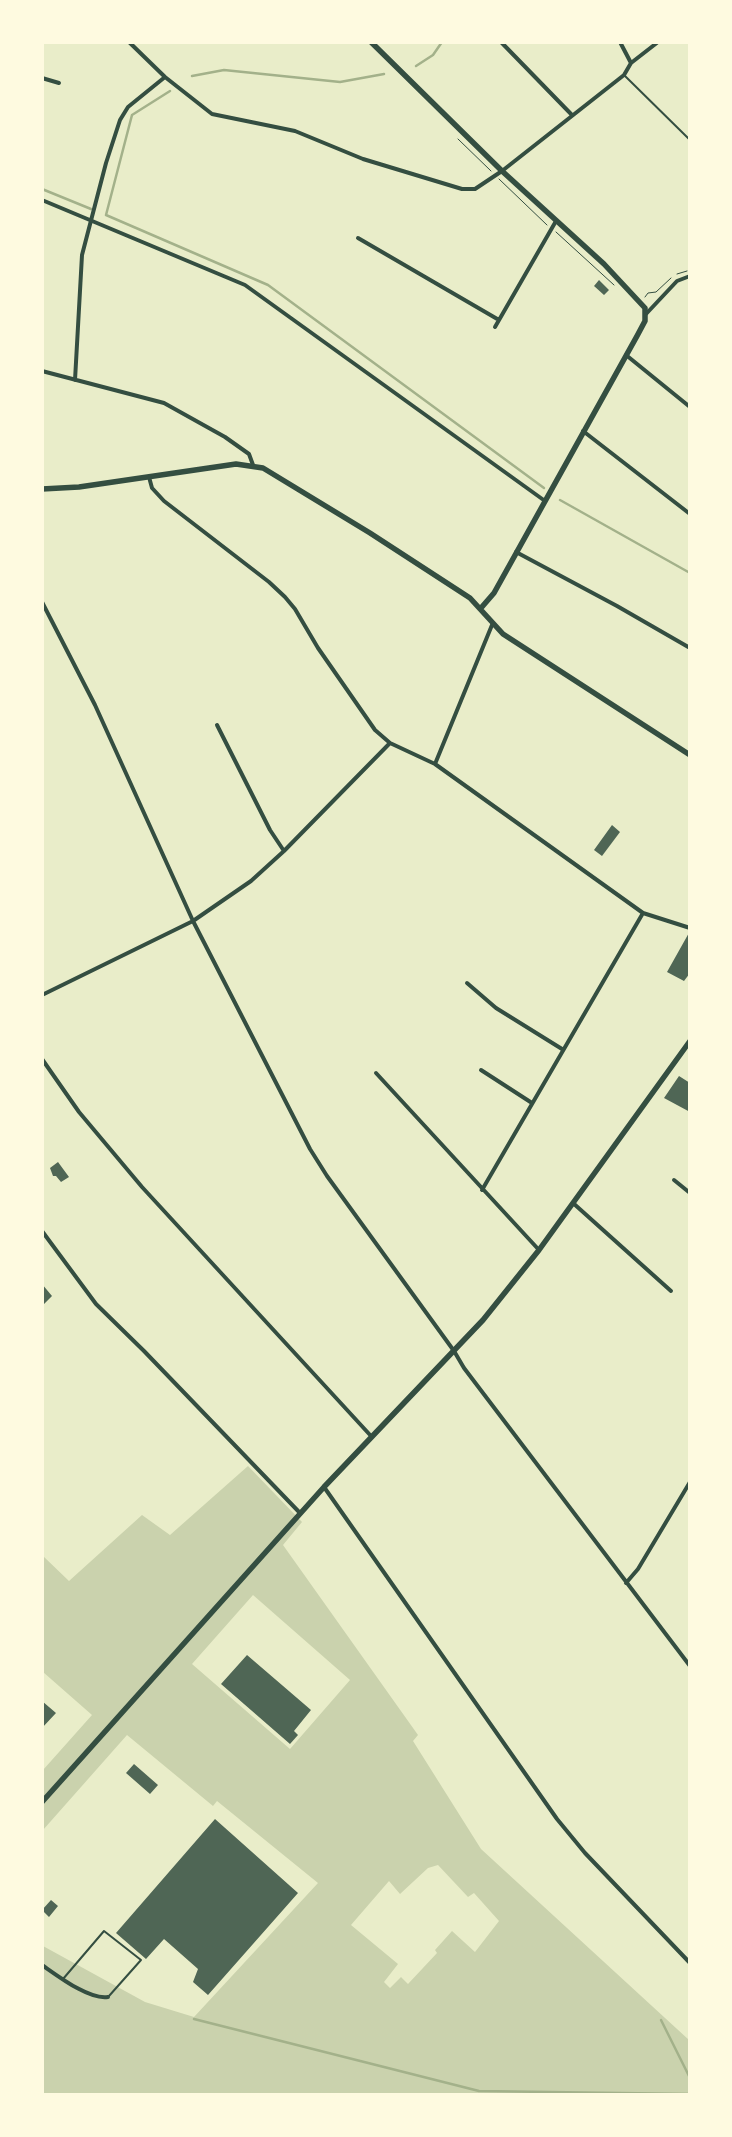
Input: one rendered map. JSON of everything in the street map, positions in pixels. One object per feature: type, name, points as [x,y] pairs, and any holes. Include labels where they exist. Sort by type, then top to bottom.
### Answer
[{"type":"main road","points":[[371,42],[502,171],[641,302],[646,314],[645,321],[494,593],[481,608]]},
{"type":"main road","points":[[42,489],[55,490],[236,464],[253,465],[275,474],[470,598],[481,608],[492,625],[512,641],[690,755]]},
{"type":"main road","points":[[42,1802],[300,1513],[494,1307],[539,1250],[690,1041]]},
{"type":"street","points":[[130,42],[165,77],[212,114],[295,131],[363,159],[462,189],[479,187],[502,171],[571,114],[624,74],[631,63],[658,42]]},
{"type":"street","points":[[501,42],[571,114]]},
{"type":"street","points":[[620,42],[631,63]]},
{"type":"street","points":[[75,380],[82,255],[90,220],[120,120],[128,107],[165,77]]},
{"type":"street","points":[[42,78],[59,82]]},
{"type":"street","points":[[42,200],[245,285],[544,501]]},
{"type":"street","points":[[495,328],[556,221]]},
{"type":"street","points":[[358,238],[500,320]]},
{"type":"street","points":[[646,314],[677,281],[690,276]]},
{"type":"street","points":[[626,355],[690,407]]},
{"type":"street","points":[[42,372],[164,403],[225,437],[249,454],[253,465]]},
{"type":"street","points":[[583,431],[690,514]]},
{"type":"street","points":[[149,477],[152,488],[164,501],[269,582],[295,609],[318,648],[375,730],[390,742],[435,764],[643,913],[690,928]]},
{"type":"street","points":[[516,552],[601,597],[690,648]]},
{"type":"street","points":[[42,602],[95,705],[193,921],[310,1149],[342,1200],[454,1351],[464,1368],[690,1666]]},
{"type":"street","points":[[435,764],[492,625]]},
{"type":"street","points":[[216,725],[270,830],[284,851]]},
{"type":"street","points":[[42,996],[193,921],[251,881],[284,851],[390,742]]},
{"type":"street","points":[[482,1190],[562,1049],[643,913]]},
{"type":"street","points":[[467,983],[496,1008],[562,1049]]},
{"type":"street","points":[[42,1059],[79,1112],[142,1187],[371,1436]]},
{"type":"street","points":[[481,1070],[532,1103]]},
{"type":"street","points":[[376,1074],[539,1250]]},
{"type":"street","points":[[674,1180],[690,1192]]},
{"type":"street","points":[[573,1203],[671,1291]]},
{"type":"street","points":[[42,1231],[96,1304],[300,1513]]},
{"type":"street","points":[[626,1583],[638,1569],[690,1482]]},
{"type":"street","points":[[324,1487],[558,1819],[585,1854],[690,1963]]},
{"type":"street","points":[[42,1965],[93,1996],[108,1997]]},
{"type":"lane","points":[[624,74],[690,140]]},
{"type":"lane","points":[[63,1979],[104,1931],[140,1960],[108,1997]]},
{"type":"path","points":[[641,302],[648,293],[656,292],[667,281],[682,271],[690,270]]},
{"type":"green space","points":[[248,1466],[302,1522],[283,1545],[418,1735],[413,1741],[481,1849],[689,2040],[689,2094],[43,2094],[43,1946],[145,2002],[194,2017],[318,1883],[217,1801],[213,1806],[127,1735],[43,1830],[43,1770],[92,1715],[43,1672],[43,1556],[69,1581],[142,1515],[170,1535]],"holes":[[[253,1595],[350,1680],[290,1749],[192,1664]],[[438,1865],[468,1897],[474,1893],[499,1921],[475,1952],[452,1931],[435,1950],[437,1953],[408,1984],[401,1977],[390,1988],[384,1982],[398,1964],[351,1925],[389,1881],[400,1894],[428,1868]]]},
{"type":"building","points":[[599,280],[609,290],[604,295],[594,286]]},
{"type":"building","points":[[612,825],[620,832],[602,856],[594,850]]},
{"type":"building","points":[[690,931],[690,973],[684,981],[667,972]]},
{"type":"building","points":[[679,1076],[690,1083],[690,1112],[664,1098]]},
{"type":"building","points":[[58,1162],[69,1177],[61,1182],[56,1176],[53,1176],[50,1168]]},
{"type":"building","points":[[42,1284],[52,1296],[42,1306]]},
{"type":"building","points":[[247,1655],[311,1710],[294,1731],[298,1735],[290,1744],[221,1684]]},
{"type":"building","points":[[42,1701],[56,1713],[42,1728]]},
{"type":"building","points":[[134,1764],[158,1785],[150,1794],[126,1773]]},
{"type":"building","points":[[215,1819],[298,1893],[208,1995],[193,1982],[198,1969],[164,1939],[146,1959],[116,1933]]},
{"type":"building","points":[[51,1900],[58,1906],[49,1917],[42,1910]]},
{"type":"waterway","points":[[416,66],[433,55],[442,42]]},
{"type":"waterway","points":[[192,76],[224,70],[340,82],[384,74]]},
{"type":"waterway","points":[[170,91],[132,115],[106,215],[268,285],[544,488]]},
{"type":"waterway","points":[[42,189],[91,209]]},
{"type":"waterway","points":[[560,500],[690,573]]},
{"type":"waterway","points":[[194,2019],[479,2091],[690,2094]]},
{"type":"waterway","points":[[661,2020],[690,2078]]}]
